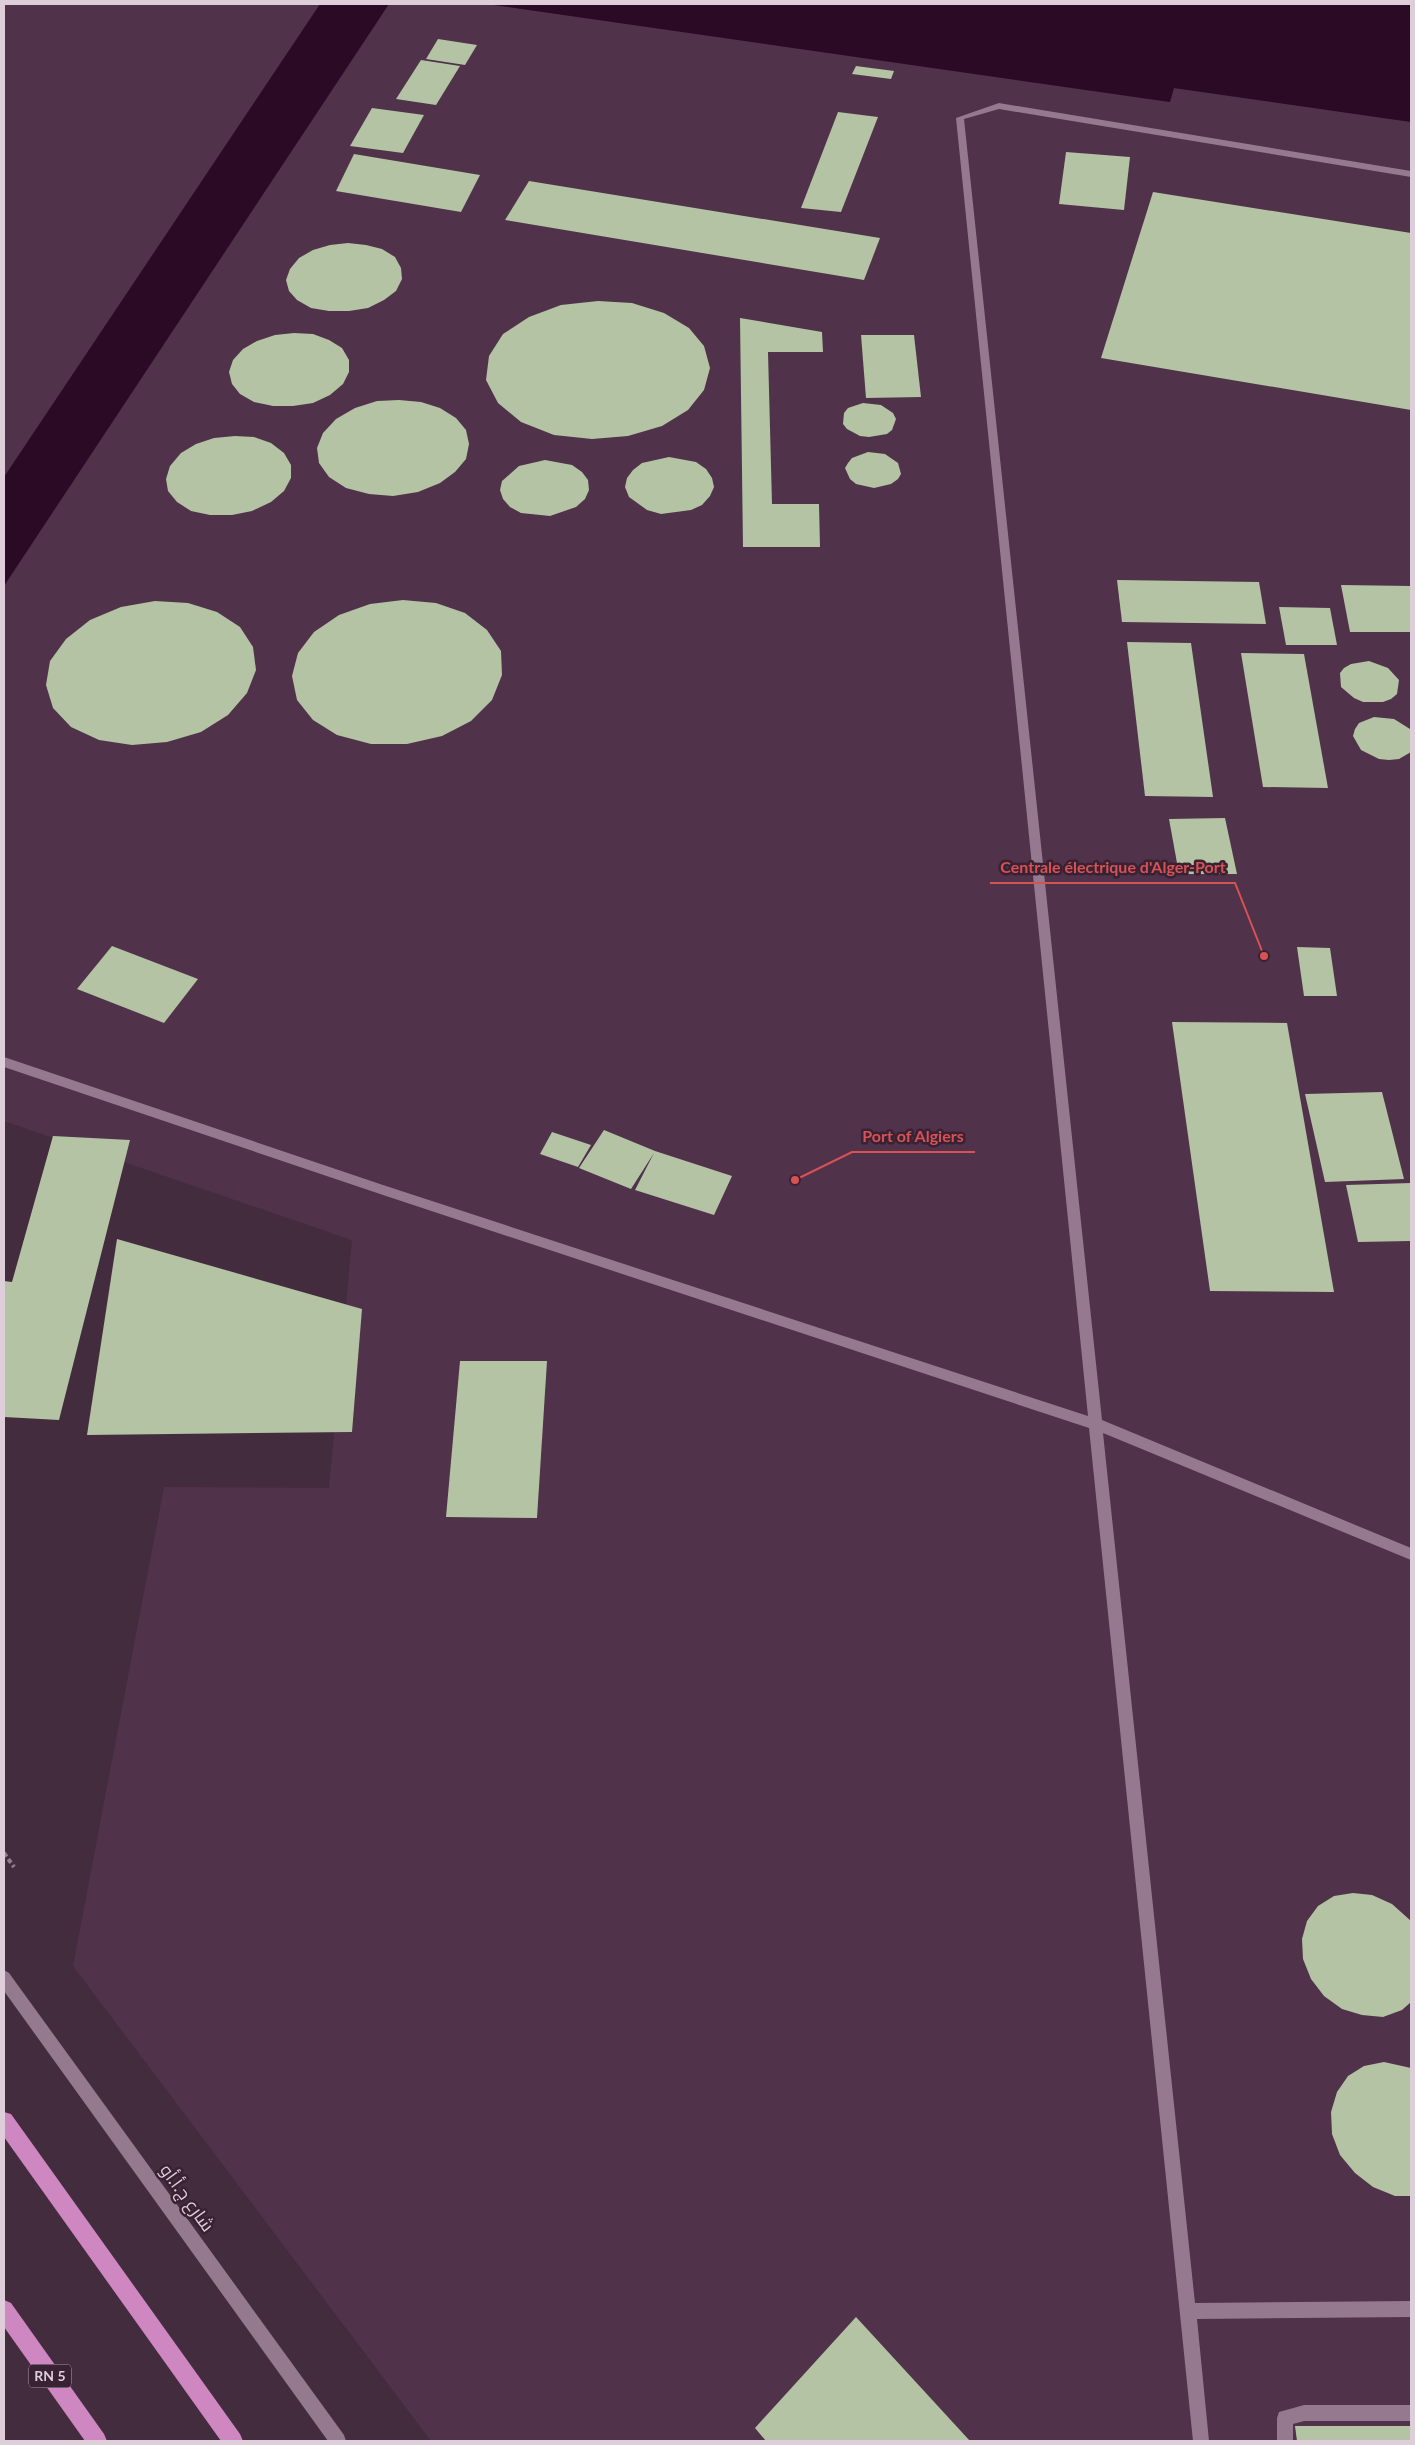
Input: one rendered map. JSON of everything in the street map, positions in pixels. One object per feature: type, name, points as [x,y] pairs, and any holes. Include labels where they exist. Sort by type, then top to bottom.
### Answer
[{"type":"highway","points":[[4,2121],[233,2441]]},
{"type":"highway","name":"RN 5","points":[[4,2310],[97,2441]]},
{"type":"street","points":[[1201,2441],[960,118],[999,106],[1411,174]]},
{"type":"street","points":[[4,1062],[402,1196],[1096,1424],[1411,1554]]},
{"type":"street","name":"شارع ج.أ.أو","points":[[4,1978],[338,2441]]},
{"type":"street","points":[[1187,2311],[1411,2310]]},
{"type":"street","points":[[1285,2441],[1285,2418],[1304,2413],[1411,2413]]},
{"type":"path","points":[[4,1853],[14,1867]]},
{"type":"shaded area","points":[[4,4],[487,4],[1169,102],[1173,88],[1411,122],[1411,2441],[431,2441],[73,1966],[164,1487],[329,1488],[352,1240],[4,1121]]},
{"type":"shaded area","points":[[320,4],[389,4],[4,586],[4,477]]},
{"type":"shaded area","points":[[487,4],[1411,4],[1411,122],[1174,88],[1170,102]]},
{"type":"building","points":[[438,39],[477,45],[465,65],[426,59]]},
{"type":"building","points":[[421,60],[460,66],[436,105],[396,99]]},
{"type":"building","points":[[856,66],[894,71],[891,79],[852,74]]},
{"type":"building","points":[[372,108],[424,115],[403,153],[350,146]]},
{"type":"building","points":[[838,112],[878,117],[841,212],[801,208]]},
{"type":"building","points":[[1066,152],[1130,157],[1124,210],[1059,204]]},
{"type":"building","points":[[354,154],[480,175],[461,212],[336,191]]},
{"type":"building","points":[[529,181],[880,238],[864,280],[505,220]]},
{"type":"building","points":[[1153,192],[1411,233],[1411,410],[1101,358]]},
{"type":"building","points":[[348,243],[382,249],[395,257],[401,268],[402,279],[396,291],[368,308],[349,311],[329,311],[311,308],[297,300],[289,291],[286,280],[290,269],[299,258],[313,250],[330,245]]},
{"type":"building","points":[[598,301],[632,303],[664,313],[689,328],[704,346],[710,368],[704,390],[688,410],[662,426],[628,436],[592,439],[554,435],[521,422],[498,403],[486,380],[489,356],[503,334],[529,317],[561,305]]},
{"type":"building","points":[[740,318],[822,332],[823,352],[768,352],[772,504],[819,504],[820,547],[743,547]]},
{"type":"building","points":[[313,334],[329,340],[342,348],[349,360],[349,372],[343,384],[330,395],[313,403],[293,406],[273,406],[254,402],[240,394],[232,384],[229,372],[233,360],[243,349],[257,341],[275,335]]},
{"type":"building","points":[[861,335],[914,335],[921,397],[866,398]]},
{"type":"building","points":[[377,401],[421,402],[440,408],[456,418],[466,430],[469,444],[466,459],[455,472],[440,483],[418,492],[393,496],[369,494],[346,488],[329,477],[319,463],[317,448],[323,433],[336,419],[355,408]]},
{"type":"building","points":[[863,403],[881,405],[893,413],[896,419],[892,430],[887,434],[869,437],[860,436],[847,429],[843,424],[844,413],[848,408]]},
{"type":"building","points":[[254,437],[271,443],[284,453],[291,465],[291,478],[284,491],[271,502],[252,511],[232,515],[210,515],[191,511],[177,502],[168,491],[166,479],[170,466],[181,453],[196,444],[214,438]]},
{"type":"building","points":[[868,452],[885,454],[898,463],[901,474],[898,479],[891,484],[874,488],[856,484],[850,479],[845,468],[848,463],[852,458]]},
{"type":"building","points":[[669,457],[696,462],[706,469],[712,478],[714,487],[710,496],[702,505],[691,510],[661,514],[647,510],[629,497],[625,487],[627,478],[633,470],[642,463]]},
{"type":"building","points":[[545,460],[572,465],[582,472],[588,480],[589,490],[585,499],[576,507],[550,516],[521,513],[510,507],[503,499],[500,490],[502,481],[519,466]]},
{"type":"building","points":[[1117,580],[1259,582],[1266,624],[1122,622]]},
{"type":"building","points":[[1341,585],[1411,586],[1411,632],[1350,632]]},
{"type":"building","points":[[403,600],[436,603],[465,613],[487,630],[501,651],[502,675],[492,700],[471,721],[442,736],[407,744],[371,744],[337,735],[313,720],[297,700],[292,676],[298,653],[314,632],[339,615],[370,604]]},
{"type":"building","points":[[155,601],[188,603],[217,612],[240,627],[253,647],[256,670],[247,693],[228,715],[201,732],[167,742],[132,745],[99,740],[71,727],[53,708],[46,685],[50,661],[66,639],[90,620],[121,607]]},
{"type":"building","points":[[1279,607],[1330,608],[1337,645],[1286,645]]},
{"type":"building","points":[[1127,642],[1191,643],[1213,797],[1145,796]]},
{"type":"building","points":[[1241,653],[1304,654],[1328,788],[1263,787]]},
{"type":"building","points":[[1369,661],[1388,668],[1399,680],[1397,694],[1391,699],[1383,702],[1363,702],[1354,698],[1341,687],[1340,673],[1344,668],[1351,664]]},
{"type":"building","points":[[1374,717],[1394,719],[1410,729],[1411,752],[1399,759],[1389,760],[1379,759],[1361,750],[1353,736],[1355,729],[1359,723]]},
{"type":"building","points":[[1225,818],[1237,874],[1179,874],[1169,819]]},
{"type":"building","points":[[112,946],[198,979],[164,1023],[77,989]]},
{"type":"building","points":[[1297,947],[1330,948],[1337,996],[1304,996]]},
{"type":"building","points":[[1172,1022],[1287,1023],[1334,1292],[1210,1291]]},
{"type":"building","points":[[1382,1092],[1404,1179],[1325,1182],[1305,1094]]},
{"type":"building","points":[[604,1130],[655,1151],[732,1176],[714,1215],[635,1190],[654,1153],[631,1189],[579,1168]]},
{"type":"building","points":[[552,1132],[591,1145],[578,1167],[540,1154]]},
{"type":"building","points":[[53,1136],[130,1140],[59,1420],[4,1417],[4,1281],[12,1282]]},
{"type":"building","points":[[1411,1183],[1411,1241],[1358,1242],[1346,1185]]},
{"type":"building","points":[[117,1239],[362,1309],[352,1432],[87,1435]]},
{"type":"building","points":[[460,1361],[547,1361],[537,1518],[446,1517]]},
{"type":"building","points":[[1353,1893],[1372,1895],[1392,1904],[1411,1921],[1411,2002],[1402,2010],[1383,2017],[1362,2015],[1342,2009],[1324,1996],[1311,1979],[1303,1959],[1302,1939],[1307,1921],[1318,1906],[1334,1896]]},
{"type":"building","points":[[1384,2062],[1411,2068],[1411,2196],[1395,2196],[1373,2187],[1355,2173],[1340,2155],[1332,2134],[1331,2112],[1337,2092],[1348,2076],[1364,2066]]},
{"type":"building","points":[[856,2317],[970,2441],[766,2441],[755,2428]]},
{"type":"building","points":[[1295,2426],[1411,2426],[1411,2441],[1297,2441]]},
{"type":"place","name":"Centrale électrique d'Alger-Port","points":[[1264,956]]},
{"type":"place","name":"Port of Algiers","points":[[795,1180]]}]
